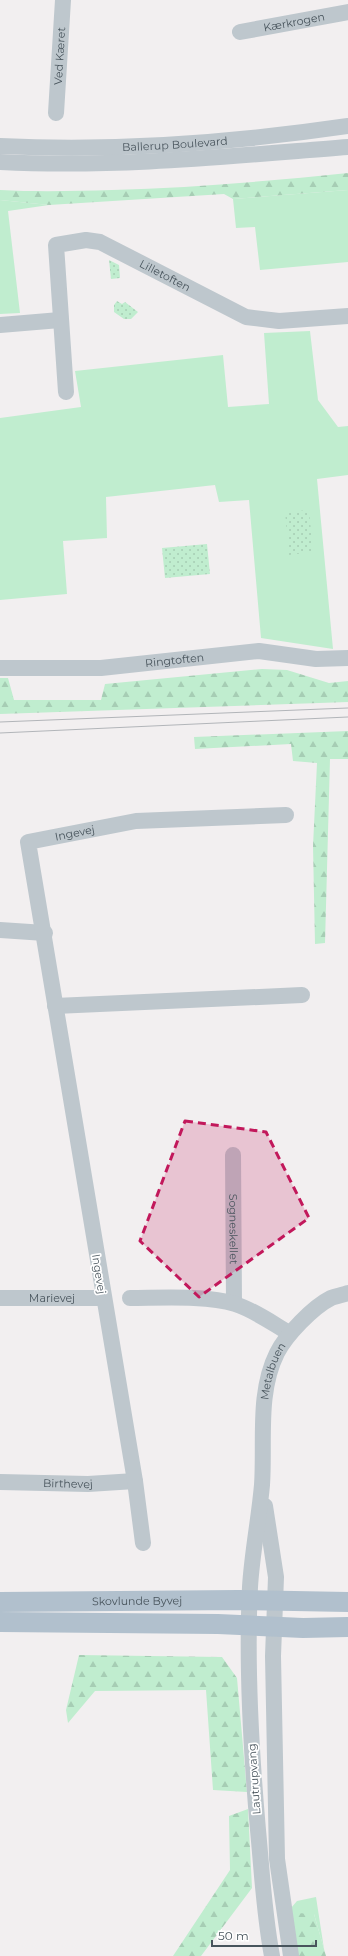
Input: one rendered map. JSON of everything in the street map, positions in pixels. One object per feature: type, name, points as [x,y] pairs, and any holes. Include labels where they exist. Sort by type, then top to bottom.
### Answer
[{"type":"main road","name":"Skovlunde Byvej","points":[[0,1602],[250,1600],[348,1602]]},
{"type":"main road","name":"Skovlunde Byvej","points":[[0,1622],[348,1627]]},
{"type":"street","name":"Ved Kæret","points":[[56,113],[63,0]]},
{"type":"street","name":"Kærkrogen","points":[[240,32],[348,12]]},
{"type":"street","name":"Ballerup Boulevard","points":[[0,146],[56,148],[151,146],[255,138],[348,126]]},
{"type":"street","name":"Ballerup Boulevard","points":[[0,162],[51,164],[136,163],[348,148]]},
{"type":"street","name":"Lilletoften","points":[[66,392],[56,245],[86,240],[100,242],[246,317],[279,321],[348,316]]},
{"type":"street","points":[[0,325],[60,320]]},
{"type":"street","name":"Ringtoften","points":[[0,668],[101,668],[259,651],[316,659],[348,658]]},
{"type":"street","name":"Ingevej","points":[[143,1543],[135,1481],[54,1006],[45,933],[28,842],[136,822],[286,815]]},
{"type":"street","points":[[0,930],[45,933]]},
{"type":"street","points":[[54,1006],[302,995]]},
{"type":"street","name":"Sogneskellet","points":[[233,1155],[234,1303]]},
{"type":"street","name":"Metalbuen","points":[[250,1600],[262,1485],[264,1402],[269,1377],[277,1354],[289,1333],[331,1298],[348,1293]]},
{"type":"street","name":"Marievej","points":[[0,1298],[104,1298]]},
{"type":"street","points":[[130,1298],[202,1299],[234,1303],[256,1313],[289,1333]]},
{"type":"street","name":"Birthevej","points":[[0,1482],[88,1484],[135,1481]]},
{"type":"street","name":"Metalbuen","points":[[262,1485],[276,1577],[273,1627]]},
{"type":"street","name":"Lautrupvang","points":[[250,1600],[251,1735],[267,1929],[272,1956]]},
{"type":"street","name":"Lautrupvang","points":[[273,1627],[277,1859],[291,1956]]},
{"type":"highlighted area","points":[[185,1121],[266,1132],[309,1218],[199,1297],[140,1241]]},
{"type":"green space","points":[[348,173],[348,190],[233,199],[224,194],[49,205],[0,200],[0,190],[70,191],[171,188]]},
{"type":"green space","points":[[348,190],[348,262],[260,270],[255,227],[236,228],[233,199]]},
{"type":"green space","points":[[0,200],[49,205],[8,211],[20,313],[0,314]]},
{"type":"green space","points":[[109,260],[119,265],[120,278],[111,279]]},
{"type":"green space","points":[[117,301],[122,304],[125,302],[138,312],[131,319],[124,319],[114,312],[114,305]]},
{"type":"green space","points":[[310,331],[318,400],[338,427],[348,426],[348,475],[317,479],[333,649],[261,638],[249,500],[219,502],[215,485],[106,497],[107,538],[63,541],[67,594],[0,600],[0,418],[81,407],[75,371],[223,355],[228,407],[269,404],[264,333]]},
{"type":"green space","points":[[309,510],[313,552],[289,555],[285,512]]},
{"type":"green space","points":[[207,544],[210,574],[165,578],[162,548]]},
{"type":"green space","points":[[262,669],[287,670],[329,683],[348,681],[348,702],[0,714],[0,678],[8,678],[14,700],[101,700],[105,684]]},
{"type":"green space","points":[[348,731],[348,759],[330,759],[325,943],[315,944],[313,846],[317,763],[293,761],[291,744],[195,749],[194,737]]},
{"type":"green space","points":[[79,1655],[222,1657],[237,1678],[247,1792],[213,1790],[206,1690],[95,1691],[68,1723],[66,1710]]},
{"type":"green space","points":[[248,1809],[252,1888],[201,1956],[173,1956],[230,1870],[229,1816]]},
{"type":"green space","points":[[316,1897],[324,1949],[314,1914],[291,1930],[291,1908],[297,1901]]},
{"type":"green space","points":[[297,1913],[314,1914],[326,1956],[296,1956],[291,1930]]},
{"type":"tram line","points":[[0,722],[348,708]]},
{"type":"tram line","points":[[0,733],[348,717]]}]
